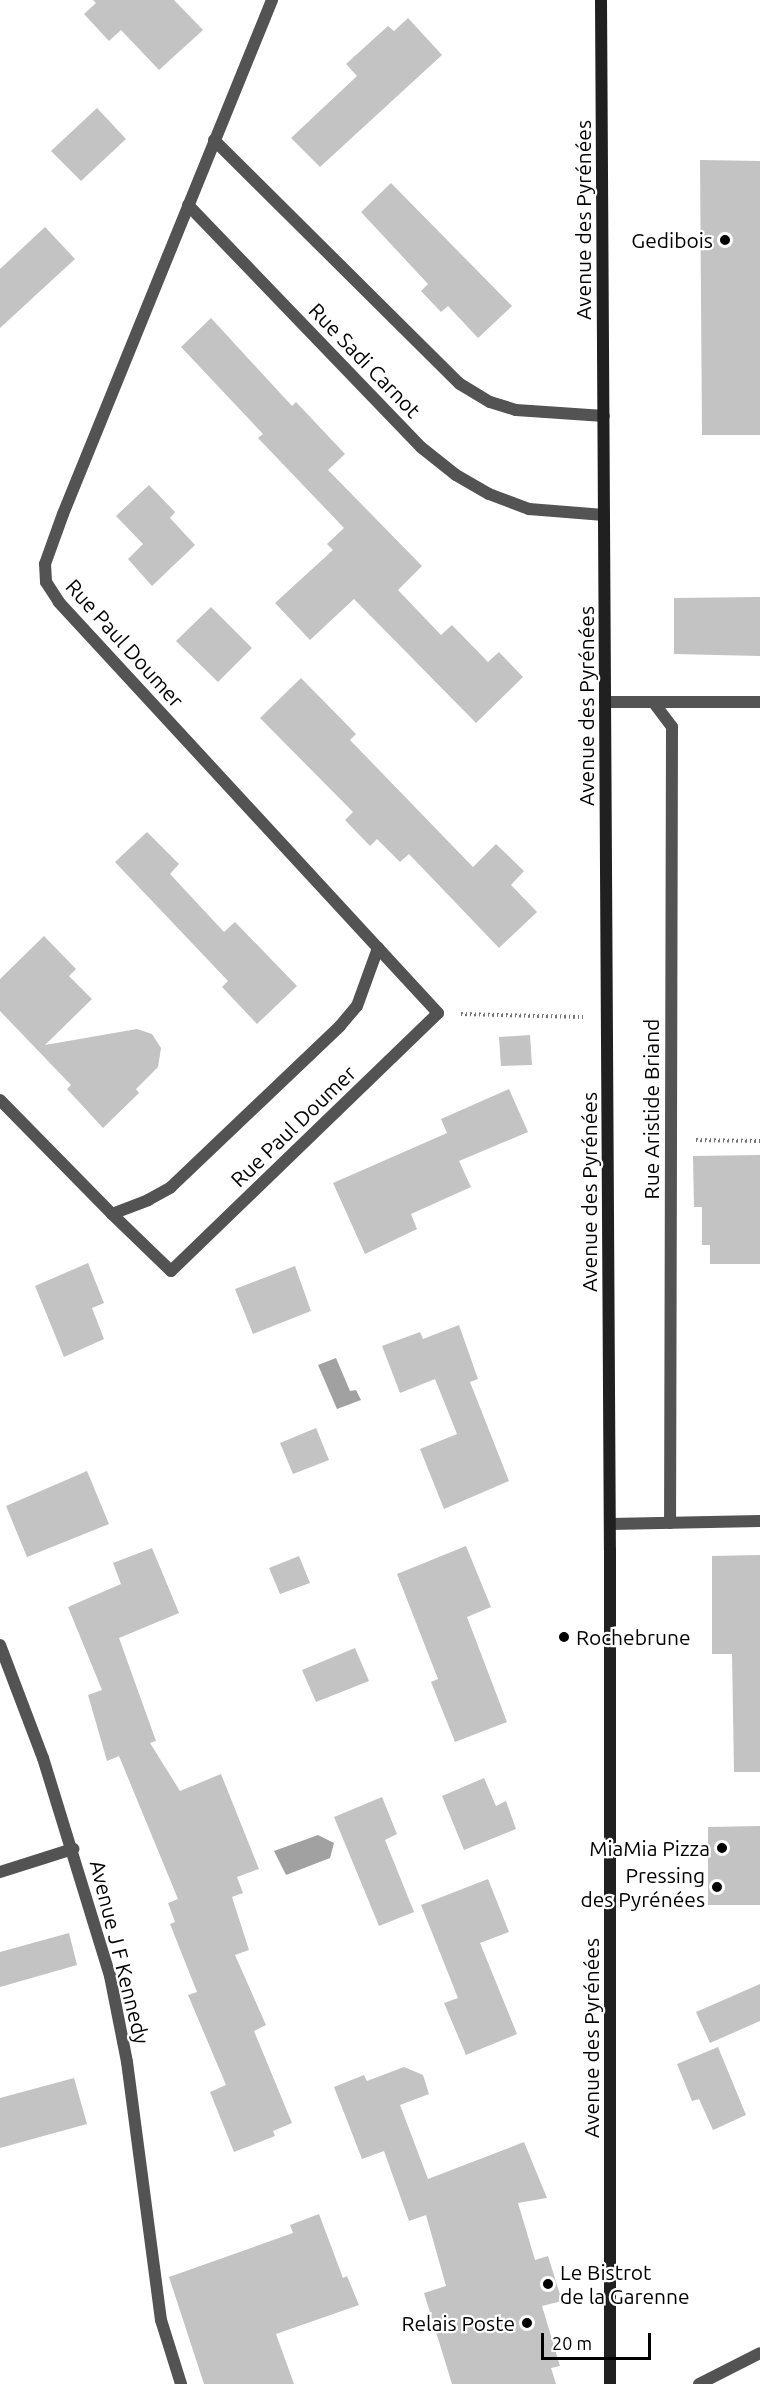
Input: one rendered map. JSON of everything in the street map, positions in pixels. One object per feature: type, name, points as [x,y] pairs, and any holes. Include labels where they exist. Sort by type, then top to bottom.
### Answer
[{"type":"main road","name":"Avenue des Pyrénées","points":[[601,0],[610,1524],[610,2384]]},
{"type":"street","points":[[188,205],[272,0]]},
{"type":"street","points":[[214,140],[460,384],[490,402],[516,410],[604,416]]},
{"type":"street","name":"Rue Sadi Carnot","points":[[188,205],[422,448],[456,475],[489,494],[529,509],[604,515]]},
{"type":"street","name":"Rue Paul Doumer","points":[[0,1100],[171,1271],[438,1013],[59,602],[46,582],[45,564],[52,544],[188,205]]},
{"type":"street","points":[[605,702],[760,702]]},
{"type":"street","name":"Rue Aristide Briand","points":[[654,702],[672,727],[670,1522]]},
{"type":"street","name":"Rue Paul Doumer","points":[[112,1214],[171,1187],[340,1026],[357,1006],[378,948]]},
{"type":"street","points":[[610,1524],[760,1521]]},
{"type":"street","name":"Avenue J F Kennedy","points":[[0,1645],[73,1849],[110,1976],[122,2032],[161,2320],[181,2384]]},
{"type":"street","points":[[0,1872],[73,1849]]},
{"type":"street","points":[[699,2384],[760,2353]]},
{"type":"path","points":[[438,1013],[608,1018]]},
{"type":"path","points":[[671,1140],[760,1141]]},
{"type":"shaded area","points":[[336,1358],[350,1391],[356,1390],[361,1400],[337,1409],[318,1365]]},
{"type":"shaded area","points":[[318,1835],[334,1843],[330,1858],[286,1875],[274,1851]]},
{"type":"building","points":[[93,0],[174,0],[203,30],[159,70],[121,30],[109,41],[84,14],[96,3]]},
{"type":"building","points":[[408,18],[442,55],[320,167],[291,138],[357,76],[346,64],[388,26],[394,31]]},
{"type":"building","points":[[97,108],[126,139],[81,181],[51,151]]},
{"type":"building","points":[[700,160],[760,161],[760,435],[702,435]]},
{"type":"building","points":[[391,183],[512,306],[478,338],[448,306],[441,312],[421,291],[428,284],[361,212]]},
{"type":"building","points":[[45,227],[75,259],[0,328],[0,269]]},
{"type":"building","points":[[211,318],[292,406],[296,402],[345,454],[328,470],[422,566],[398,590],[441,635],[452,625],[488,662],[499,652],[523,677],[476,723],[354,599],[310,640],[275,603],[333,550],[327,544],[344,528],[258,438],[263,434],[181,347]]},
{"type":"building","points":[[149,485],[175,512],[170,518],[195,545],[152,586],[128,559],[143,544],[116,516]]},
{"type":"building","points":[[760,597],[760,656],[674,654],[674,598]]},
{"type":"building","points":[[211,607],[252,648],[218,682],[176,641]]},
{"type":"building","points":[[301,678],[356,734],[350,740],[473,867],[496,844],[524,871],[511,885],[537,912],[499,948],[409,854],[400,862],[377,839],[370,846],[345,820],[353,812],[260,718]]},
{"type":"building","points":[[147,832],[179,864],[170,874],[224,932],[235,922],[297,986],[257,1024],[222,987],[228,981],[115,862]]},
{"type":"building","points":[[44,936],[76,969],[69,976],[92,999],[45,1045],[137,1029],[152,1034],[161,1048],[158,1067],[136,1089],[139,1093],[103,1128],[67,1089],[71,1085],[0,1011],[0,979]]},
{"type":"building","points":[[530,1035],[532,1065],[501,1066],[499,1037]]},
{"type":"building","points":[[509,1089],[528,1132],[459,1161],[471,1187],[411,1214],[417,1229],[365,1254],[333,1183],[447,1133],[441,1119]]},
{"type":"building","points":[[760,1155],[760,1264],[710,1264],[710,1245],[702,1245],[702,1207],[694,1207],[693,1156]]},
{"type":"building","points":[[88,1263],[104,1303],[92,1308],[104,1339],[64,1357],[35,1286]]},
{"type":"building","points":[[295,1266],[311,1311],[253,1334],[235,1289]]},
{"type":"building","points":[[459,1325],[478,1379],[470,1382],[509,1481],[444,1509],[420,1449],[457,1434],[435,1379],[400,1393],[382,1346],[420,1332],[423,1339]]},
{"type":"building","points":[[316,1428],[329,1460],[293,1474],[280,1443]]},
{"type":"building","points":[[87,1471],[109,1524],[27,1557],[6,1506]]},
{"type":"building","points":[[466,1546],[491,1607],[467,1617],[507,1722],[455,1742],[431,1682],[438,1679],[397,1574]]},
{"type":"building","points":[[152,1548],[179,1613],[119,1638],[156,1741],[150,1743],[180,1791],[221,1774],[259,1869],[237,1877],[243,1893],[232,1897],[249,1950],[235,1955],[266,2025],[254,2031],[292,2123],[273,2131],[275,2136],[234,2152],[210,2092],[226,2085],[188,1995],[197,1992],[170,1924],[175,1922],[168,1903],[178,1899],[119,1756],[107,1761],[88,1695],[102,1690],[68,1607],[121,1584],[113,1563]]},
{"type":"building","points":[[760,1555],[760,1772],[734,1772],[732,1654],[712,1654],[712,1556]]},
{"type":"building","points":[[299,1556],[310,1583],[280,1594],[269,1568]]},
{"type":"building","points":[[355,1648],[369,1681],[316,1702],[302,1670]]},
{"type":"building","points":[[484,1778],[496,1806],[506,1801],[516,1829],[464,1850],[442,1796]]},
{"type":"building","points":[[382,1797],[397,1834],[385,1840],[414,1912],[379,1926],[334,1817]]},
{"type":"building","points":[[760,1826],[760,1905],[708,1905],[708,1827]]},
{"type":"building","points":[[488,1879],[509,1932],[480,1943],[517,2034],[466,2055],[444,2003],[458,1998],[421,1905]]},
{"type":"building","points":[[69,1933],[77,1965],[0,1987],[0,1952]]},
{"type":"building","points":[[760,1984],[760,2021],[710,2043],[696,2012]]},
{"type":"building","points":[[718,2047],[746,2115],[713,2130],[699,2099],[692,2101],[677,2064]]},
{"type":"building","points":[[404,2067],[423,2075],[429,2094],[400,2105],[428,2179],[524,2142],[547,2198],[518,2203],[535,2260],[548,2256],[562,2301],[542,2306],[560,2366],[551,2368],[556,2384],[452,2384],[424,2293],[446,2286],[426,2215],[409,2221],[384,2151],[362,2159],[334,2087],[364,2075],[367,2081]]},
{"type":"building","points":[[74,2078],[87,2124],[0,2148],[0,2098]]},
{"type":"building","points":[[319,2214],[343,2278],[347,2276],[359,2305],[276,2334],[294,2384],[204,2384],[169,2277],[293,2233],[290,2225]]},
{"type":"place","name":"Gedibois","points":[[725,240]]},
{"type":"place","name":"Rochebrune","points":[[564,1637]]},
{"type":"place","name":"MiaMia Pizza","points":[[722,1848]]},
{"type":"place","name":"Pressing des Pyrénées","points":[[717,1887]]},
{"type":"place","name":"Le Bistrot de la Garenne","points":[[548,2284]]},
{"type":"place","name":"Relais Poste","points":[[527,2323]]}]
